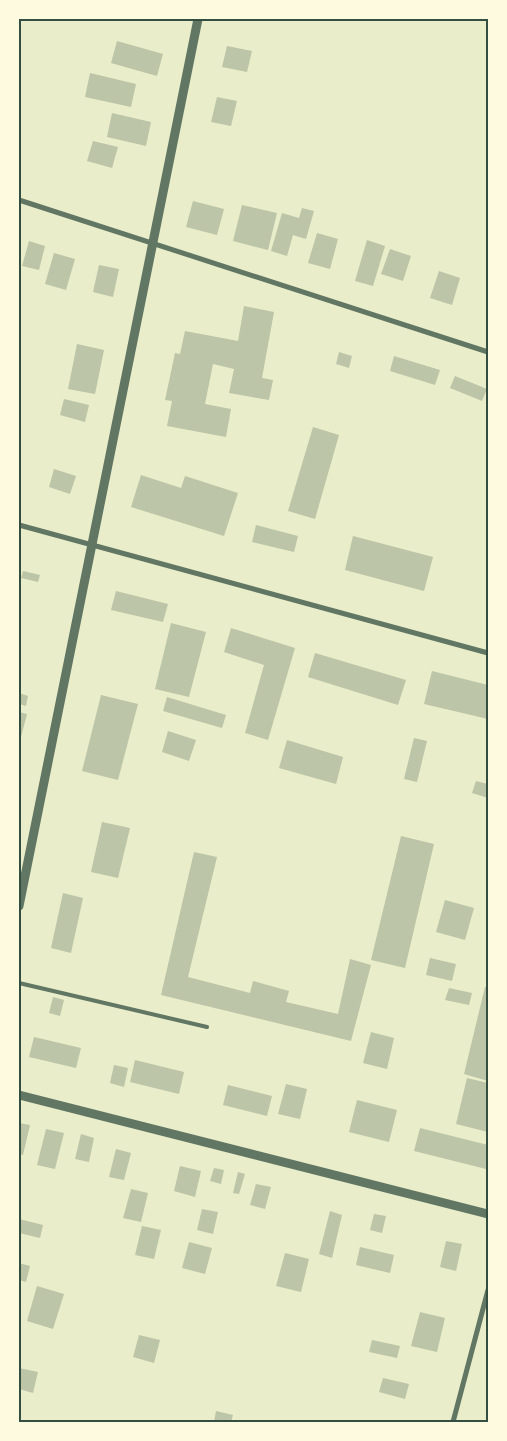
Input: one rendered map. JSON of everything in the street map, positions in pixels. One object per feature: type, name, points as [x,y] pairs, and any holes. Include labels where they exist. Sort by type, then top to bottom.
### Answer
[{"type":"street","points":[[19,906],[198,19]]},
{"type":"street","points":[[19,200],[488,352]]},
{"type":"street","points":[[19,525],[488,653]]},
{"type":"street","points":[[19,1095],[488,1214]]},
{"type":"street","points":[[453,1422],[488,1290]]},
{"type":"lane","points":[[19,983],[206,1027]]},
{"type":"building","points":[[117,41],[163,54],[157,76],[111,63]]},
{"type":"building","points":[[227,46],[252,51],[247,72],[222,67]]},
{"type":"building","points":[[90,73],[136,84],[131,107],[85,97]]},
{"type":"building","points":[[217,97],[237,101],[231,126],[211,122]]},
{"type":"building","points":[[112,113],[151,122],[146,146],[107,137]]},
{"type":"building","points":[[93,141],[118,147],[112,168],[87,161]]},
{"type":"building","points":[[193,201],[224,209],[217,235],[186,227]]},
{"type":"building","points":[[242,205],[277,213],[268,250],[233,241]]},
{"type":"building","points":[[302,208],[314,211],[306,239],[293,235],[287,256],[271,251],[282,213],[299,218]]},
{"type":"building","points":[[317,233],[338,239],[330,269],[308,263]]},
{"type":"building","points":[[367,240],[385,246],[373,286],[355,281]]},
{"type":"building","points":[[29,241],[45,246],[39,270],[22,266]]},
{"type":"building","points":[[390,249],[411,256],[403,281],[381,274]]},
{"type":"building","points":[[54,253],[75,259],[66,290],[45,284]]},
{"type":"building","points":[[99,265],[119,269],[113,297],[93,292]]},
{"type":"building","points":[[439,271],[460,278],[452,305],[430,298]]},
{"type":"building","points":[[244,306],[274,312],[262,378],[273,380],[269,400],[229,393],[234,369],[213,364],[205,404],[231,409],[226,437],[167,426],[172,401],[165,400],[175,353],[180,354],[185,331],[238,341]]},
{"type":"building","points":[[77,344],[104,350],[95,394],[68,389]]},
{"type":"building","points":[[339,352],[352,356],[349,368],[336,364]]},
{"type":"building","points":[[394,356],[440,370],[435,385],[390,371]]},
{"type":"building","points":[[455,376],[487,389],[482,401],[450,388]]},
{"type":"building","points":[[64,399],[89,405],[85,422],[60,415]]},
{"type":"building","points":[[313,427],[339,435],[315,519],[288,511]]},
{"type":"building","points":[[54,469],[76,476],[70,494],[49,487]]},
{"type":"building","points":[[141,475],[181,488],[185,476],[238,493],[224,536],[131,507]]},
{"type":"building","points":[[256,525],[298,536],[294,552],[252,542]]},
{"type":"building","points":[[353,536],[433,557],[424,591],[345,570]]},
{"type":"building","points":[[23,571],[40,575],[38,582],[21,578]]},
{"type":"building","points":[[116,591],[168,604],[163,622],[111,610]]},
{"type":"building","points":[[171,623],[206,632],[189,697],[155,689]]},
{"type":"building","points":[[231,628],[295,648],[268,740],[245,733],[264,665],[224,652]]},
{"type":"building","points":[[315,653],[406,680],[398,705],[308,677]]},
{"type":"building","points":[[432,671],[488,685],[488,719],[424,704]]},
{"type":"building","points":[[19,693],[28,696],[26,706],[19,704]]},
{"type":"building","points":[[101,695],[138,704],[118,780],[82,771]]},
{"type":"building","points":[[167,697],[226,715],[222,728],[163,711]]},
{"type":"building","points":[[19,712],[27,714],[21,737],[19,736]]},
{"type":"building","points":[[168,731],[196,740],[189,761],[162,752]]},
{"type":"building","points":[[414,738],[427,741],[417,782],[404,779]]},
{"type":"building","points":[[287,740],[343,757],[336,784],[279,768]]},
{"type":"building","points":[[476,781],[488,784],[488,798],[472,793]]},
{"type":"building","points":[[102,822],[130,828],[118,878],[91,872]]},
{"type":"building","points":[[401,836],[434,844],[405,968],[371,960]]},
{"type":"building","points":[[194,852],[217,857],[188,977],[250,993],[253,981],[289,991],[286,1002],[338,1014],[350,959],[371,965],[351,1041],[161,995]]},
{"type":"building","points":[[63,893],[83,898],[71,953],[51,948]]},
{"type":"building","points":[[445,900],[474,908],[465,940],[436,932]]},
{"type":"building","points":[[430,958],[456,964],[452,981],[426,975]]},
{"type":"building","points":[[485,987],[488,988],[488,1081],[464,1074]]},
{"type":"building","points":[[449,988],[472,993],[469,1005],[445,1000]]},
{"type":"building","points":[[53,997],[64,1000],[60,1016],[49,1013]]},
{"type":"building","points":[[371,1032],[394,1038],[387,1069],[363,1063]]},
{"type":"building","points":[[34,1037],[81,1048],[76,1068],[29,1057]]},
{"type":"building","points":[[135,1060],[184,1072],[179,1094],[130,1082]]},
{"type":"building","points":[[114,1065],[128,1068],[124,1087],[110,1083]]},
{"type":"building","points":[[467,1078],[488,1083],[488,1132],[456,1124]]},
{"type":"building","points":[[286,1084],[307,1089],[300,1119],[278,1114]]},
{"type":"building","points":[[228,1085],[272,1096],[267,1116],[223,1105]]},
{"type":"building","points":[[357,1100],[397,1110],[389,1142],[349,1132]]},
{"type":"building","points":[[19,1123],[30,1125],[23,1155],[19,1154]]},
{"type":"building","points":[[420,1128],[488,1145],[486,1169],[414,1151]]},
{"type":"building","points":[[46,1129],[64,1133],[55,1169],[37,1165]]},
{"type":"building","points":[[81,1134],[94,1138],[89,1162],[75,1159]]},
{"type":"building","points":[[116,1149],[131,1153],[124,1180],[109,1177]]},
{"type":"building","points":[[180,1166],[201,1171],[195,1197],[174,1191]]},
{"type":"building","points":[[214,1168],[224,1170],[221,1184],[210,1181]]},
{"type":"building","points":[[238,1172],[245,1174],[239,1194],[233,1193]]},
{"type":"building","points":[[256,1184],[271,1187],[265,1209],[250,1205]]},
{"type":"building","points":[[131,1189],[148,1193],[141,1222],[123,1218]]},
{"type":"building","points":[[202,1209],[218,1212],[213,1234],[197,1230]]},
{"type":"building","points":[[330,1211],[342,1215],[332,1258],[319,1254]]},
{"type":"building","points":[[374,1214],[386,1216],[382,1233],[370,1230]]},
{"type":"building","points":[[19,1219],[43,1225],[40,1238],[19,1233]]},
{"type":"building","points":[[142,1226],[161,1230],[154,1259],[135,1255]]},
{"type":"building","points":[[446,1241],[462,1244],[456,1271],[440,1267]]},
{"type":"building","points":[[189,1242],[212,1248],[205,1274],[182,1268]]},
{"type":"building","points":[[360,1247],[394,1255],[390,1273],[356,1265]]},
{"type":"building","points":[[285,1253],[309,1259],[301,1292],[276,1286]]},
{"type":"building","points":[[19,1263],[30,1266],[26,1282],[19,1280]]},
{"type":"building","points":[[37,1286],[64,1294],[53,1329],[27,1321]]},
{"type":"building","points":[[420,1312],[445,1318],[437,1352],[411,1346]]},
{"type":"building","points":[[139,1335],[160,1340],[154,1363],[133,1357]]},
{"type":"building","points":[[372,1340],[400,1346],[397,1358],[369,1352]]},
{"type":"building","points":[[19,1368],[38,1372],[33,1393],[19,1389]]},
{"type":"building","points":[[383,1378],[409,1384],[405,1399],[379,1392]]},
{"type":"building","points":[[216,1411],[233,1415],[231,1422],[214,1422]]}]
